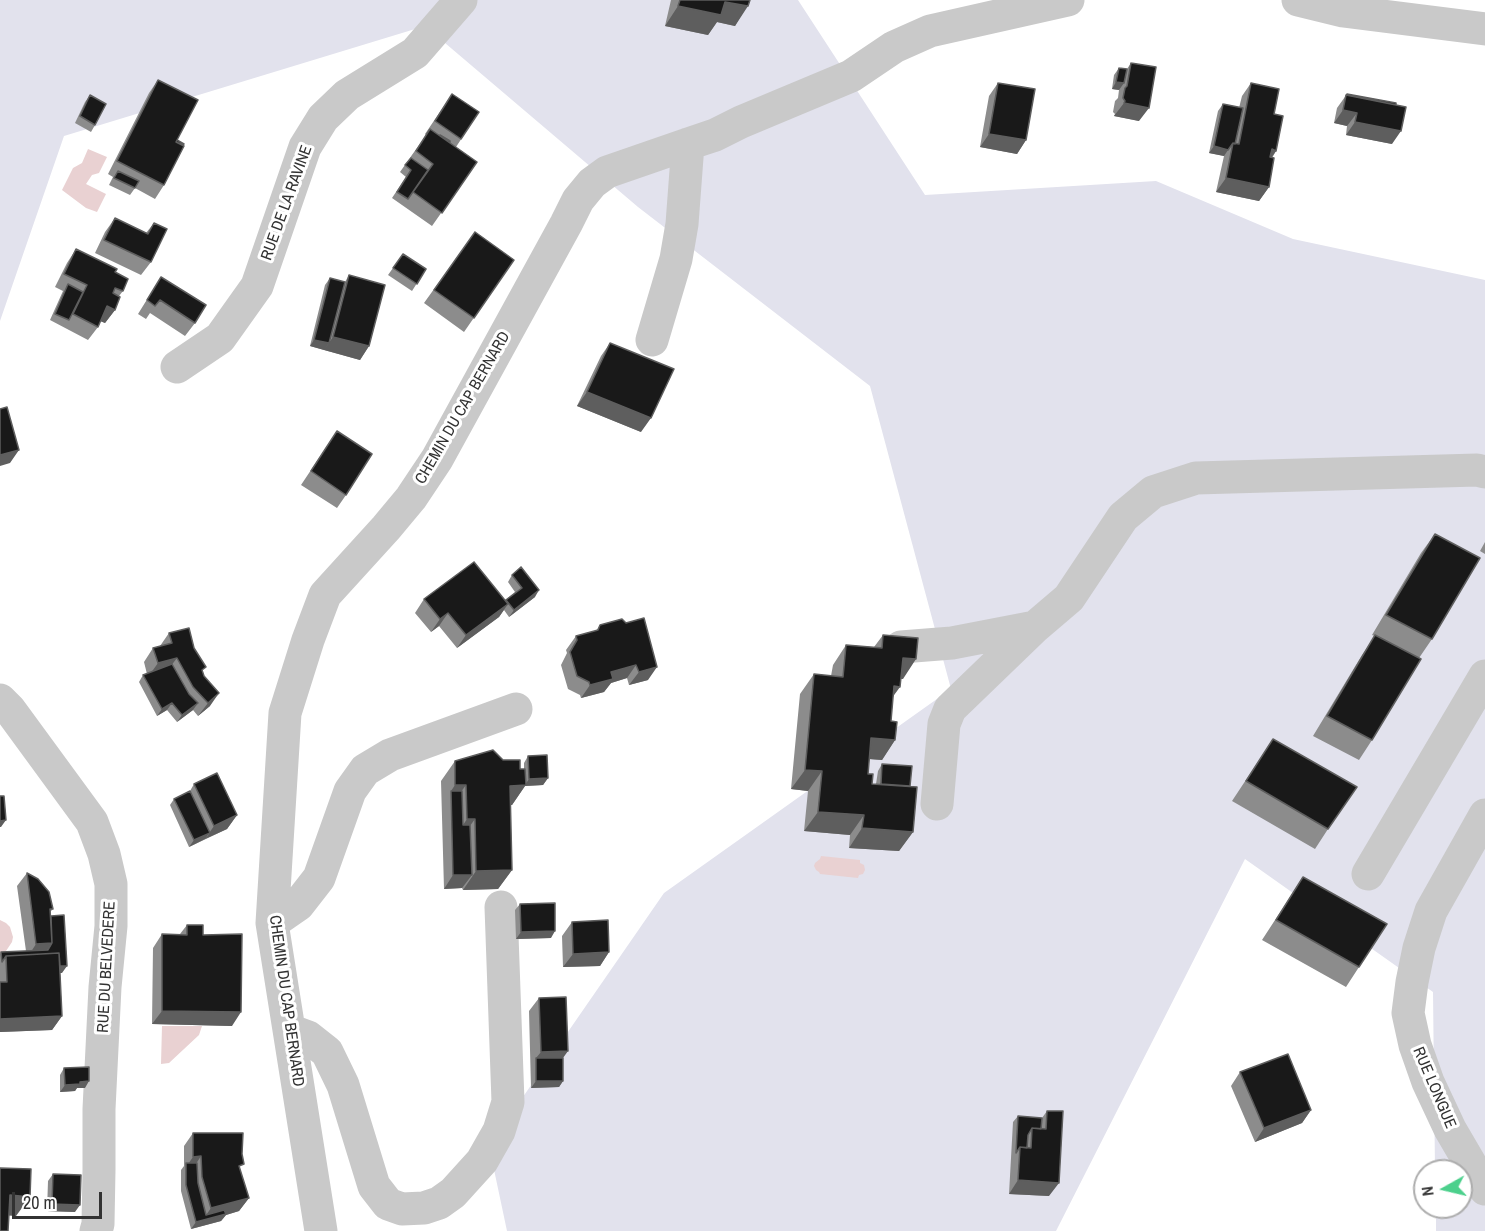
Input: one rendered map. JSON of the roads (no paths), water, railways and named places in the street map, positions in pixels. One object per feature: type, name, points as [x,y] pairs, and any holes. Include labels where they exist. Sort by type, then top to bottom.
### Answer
[{"type":"street","name":"RUE DE LA RAVINE","points":[[177,367],[220,338],[257,286],[305,147],[323,118],[347,95],[415,52],[461,0]]},
{"type":"street","name":"CHEMIN DU CAP BERNARD","points":[[321,1231],[272,923],[285,713],[325,595],[411,498],[437,459],[578,200],[592,183],[608,172],[715,135],[851,76],[894,47],[930,31],[1068,0]]},
{"type":"street","points":[[1298,0],[1343,11],[1439,11],[1485,29]]},
{"type":"street","points":[[652,340],[676,260],[682,224],[688,144]]},
{"type":"street","points":[[937,804],[941,744],[944,724],[950,709],[1035,627],[1069,598],[1123,517],[1153,492],[1196,478],[1477,470],[1485,472]]},
{"type":"street","points":[[901,647],[952,643],[1035,627]]},
{"type":"street","points":[[1368,873],[1485,676]]},
{"type":"street","name":"RUE DU BELVEDERE","points":[[0,700],[10,710],[92,822],[104,854],[111,884],[111,926],[99,1098],[98,1224],[96,1231]]},
{"type":"street","points":[[272,923],[298,905],[319,878],[350,791],[365,770],[390,755],[516,709]]},
{"type":"street","name":"RUE LONGUE","points":[[1485,815],[1431,911],[1414,970],[1408,1013],[1415,1045],[1428,1082],[1450,1129],[1485,1190]]},
{"type":"street","points":[[289,1030],[308,1037],[327,1052],[344,1085],[374,1186],[388,1204],[402,1209],[413,1209],[439,1203],[453,1193],[482,1161],[499,1131],[508,1102],[501,907]]}]
